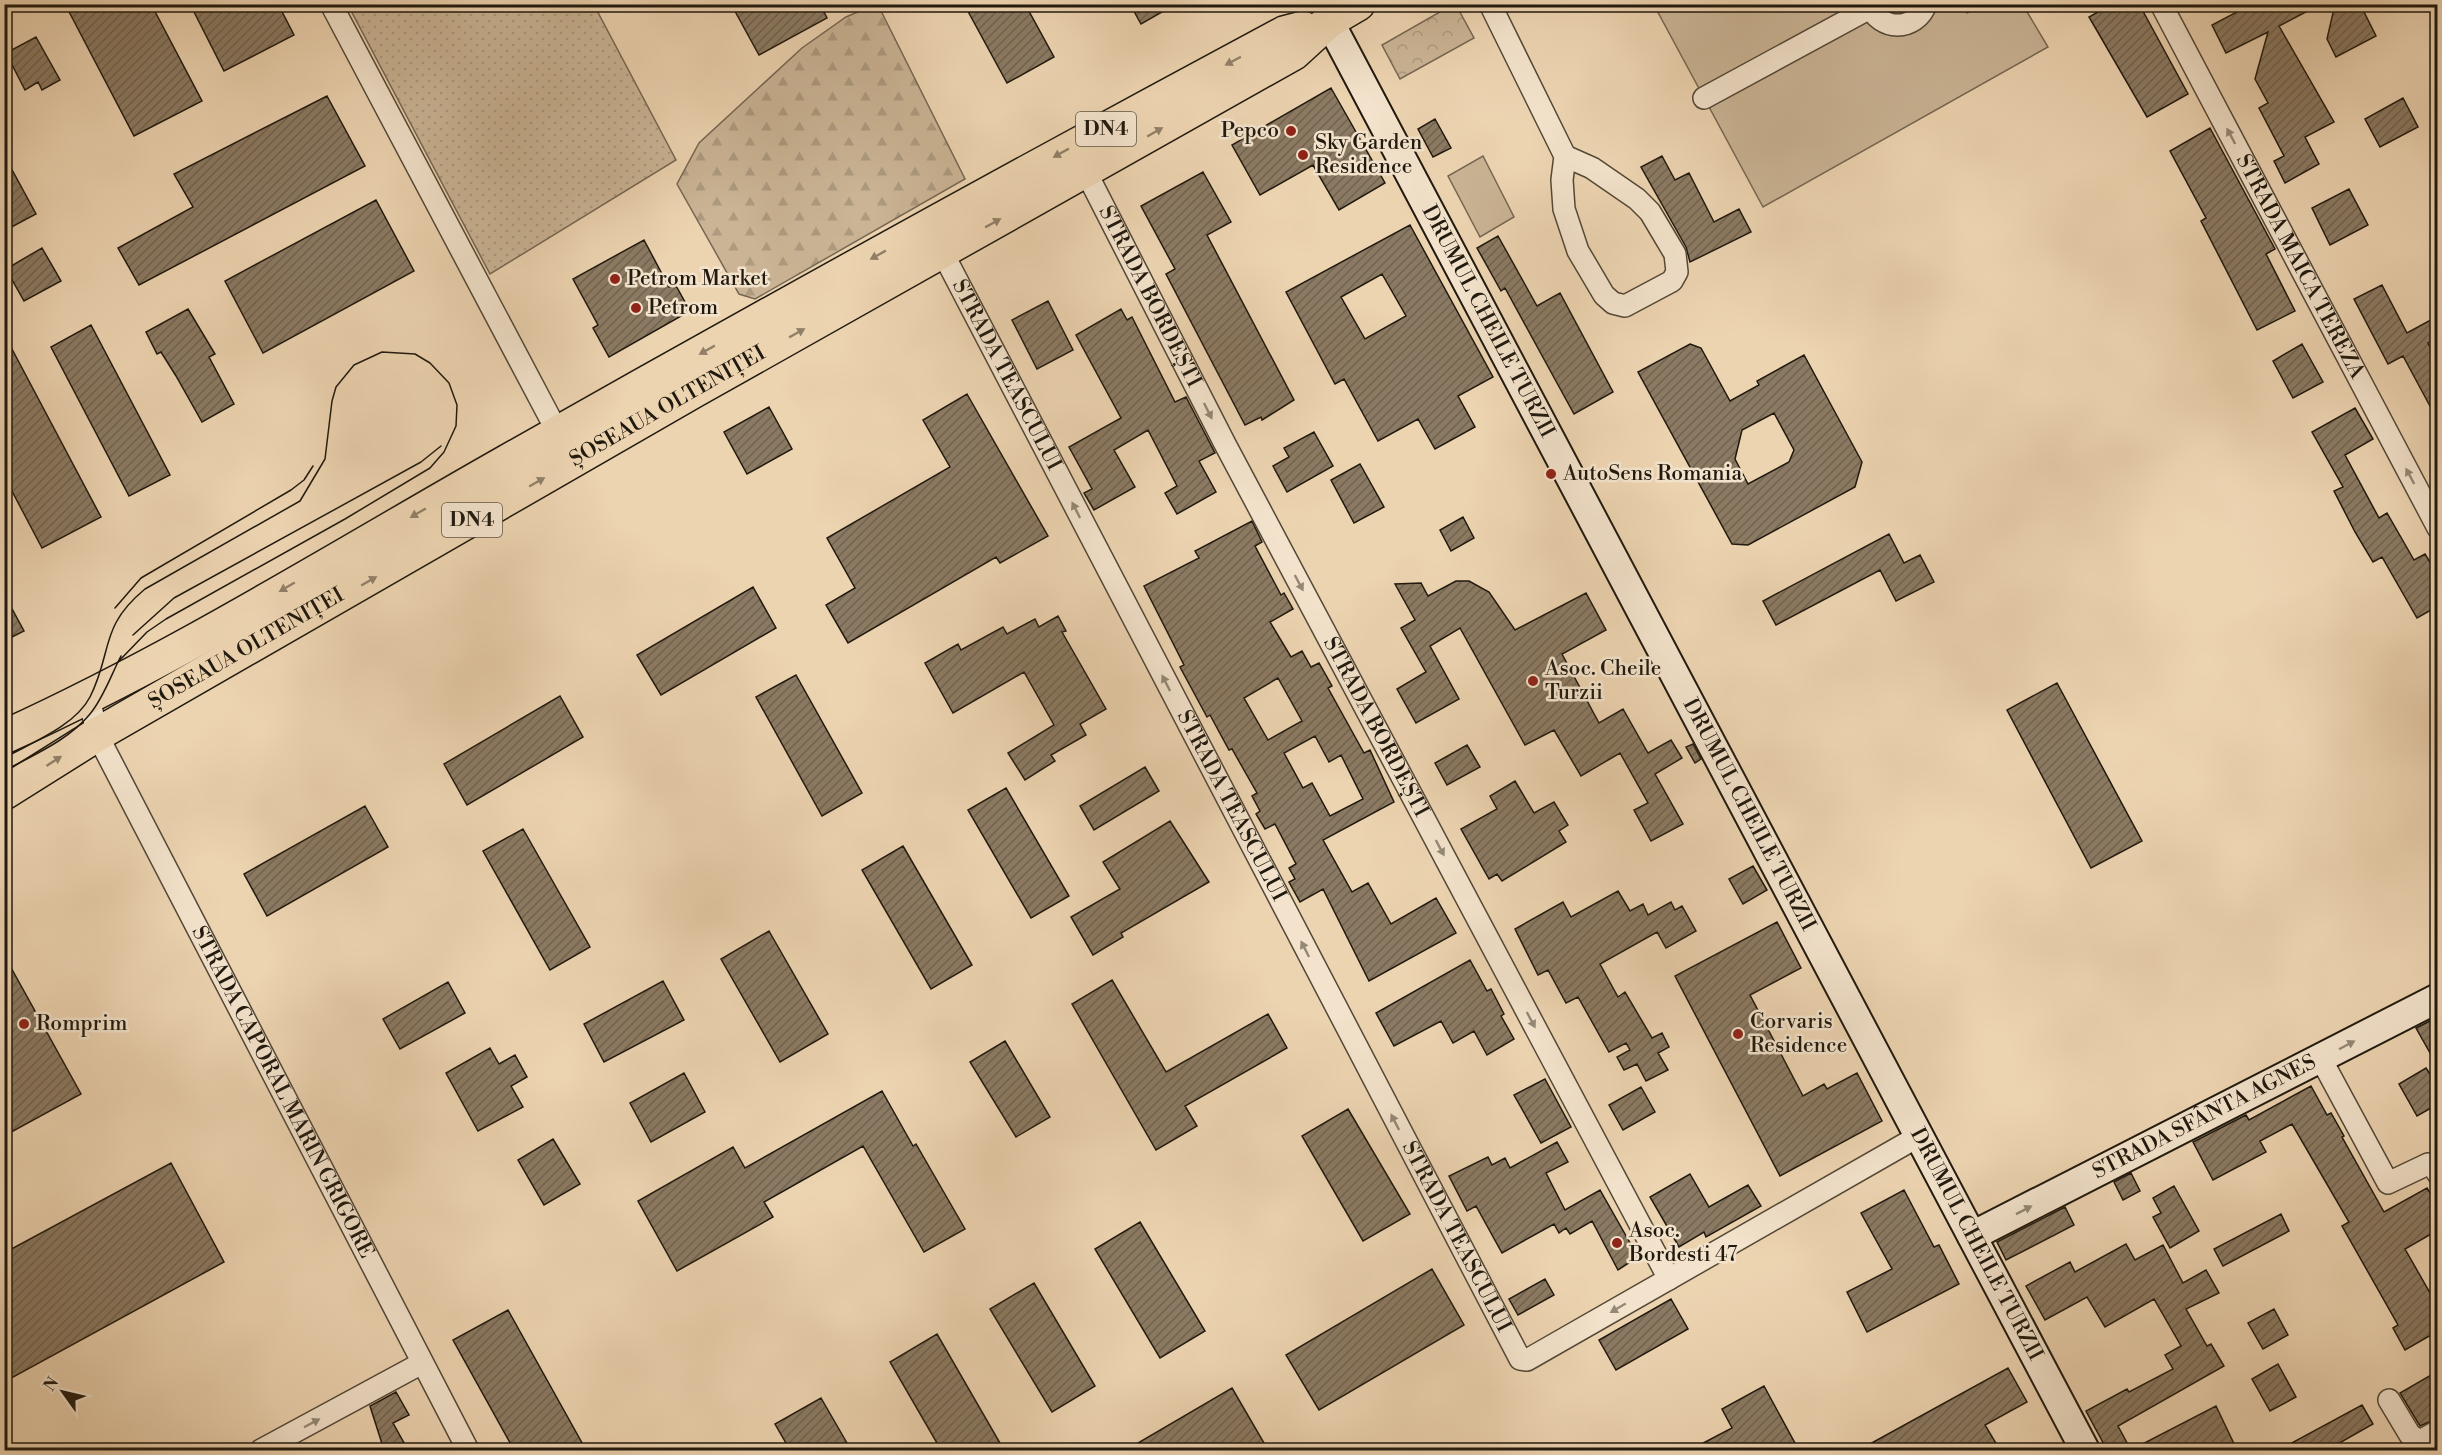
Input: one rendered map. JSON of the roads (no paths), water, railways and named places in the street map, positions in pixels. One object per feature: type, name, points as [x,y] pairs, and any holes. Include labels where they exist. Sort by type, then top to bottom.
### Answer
[{"type":"main road","name":"ȘOSEAUA OLTENIȚEI","points":[[4,737],[89,698],[558,433],[935,239],[1086,172],[1294,53],[1329,21],[1358,4]]},
{"type":"main road","name":"ȘOSEAUA OLTENIȚEI","points":[[5,791],[1284,33],[1329,21]]},
{"type":"street","name":"ȘOSEAUA OLTENIȚEI","points":[[331,4],[558,433]]},
{"type":"street","points":[[1490,4],[1565,156],[1562,193],[1569,227],[1578,251],[1604,295],[1613,303],[1625,306],[1672,280],[1677,272],[1675,254],[1650,212],[1637,199],[1592,168],[1565,156]]},
{"type":"street","points":[[1704,98],[1870,6],[1883,22],[1902,25],[1919,17],[1926,4]]},
{"type":"street","name":"STRADA MAICA TEREZA","points":[[2162,4],[2438,528]]},
{"type":"street","name":"DRUMUL CHEILE TURZII","points":[[1329,21],[2085,1450]]},
{"type":"street","name":"STRADA BORDEȘTI","points":[[1086,172],[1225,444],[1669,1279]]},
{"type":"street","name":"STRADA TEASCULUI","points":[[935,239],[1520,1359],[1527,1360],[1669,1279]]},
{"type":"street","name":"STRADA CAPORAL MARIN GRIGORE","points":[[89,698],[98,734],[468,1450]]},
{"type":"street","name":"STRADA SFÂNTA AGNES","points":[[1972,1236],[2438,998]]},
{"type":"street","points":[[2321,1059],[2388,1183],[2428,1164],[2433,1166],[2438,1174]]},
{"type":"street","points":[[1669,1279],[1919,1136]]},
{"type":"street","points":[[261,1450],[422,1363]]},
{"type":"street","points":[[2389,1400],[2410,1435],[2420,1440],[2438,1431]]},
{"type":"tram line","points":[[4,758],[52,733],[74,717],[83,707],[97,681],[113,628],[120,615],[145,589],[300,501],[325,459],[332,401],[336,387],[354,365],[382,352],[415,354],[430,363],[449,383],[457,405],[456,426],[444,452],[430,468],[345,519],[166,619],[147,632],[117,663]]},
{"type":"tram line","points":[[133,635],[174,598],[421,462],[441,446]]},
{"type":"tram line","points":[[115,608],[141,578],[291,490],[304,480],[313,466]]},
{"type":"tram line","points":[[4,771],[72,732],[90,714],[121,656]]},
{"type":"place","name":"Pepco","points":[[1291,131]]},
{"type":"place","name":"Sky Garden Residence","points":[[1303,155]]},
{"type":"place","name":"Petrom Market","points":[[615,279]]},
{"type":"place","name":"Petrom","points":[[636,308]]},
{"type":"place","name":"AutoSens Romania","points":[[1551,474]]},
{"type":"place","name":"Asoc. Cheile Turzii","points":[[1533,681]]},
{"type":"place","name":"Romprim","points":[[24,1024]]},
{"type":"place","name":"Corvaris Residence","points":[[1738,1034]]},
{"type":"place","name":"Asoc. Bordesti 47","points":[[1617,1243]]}]
